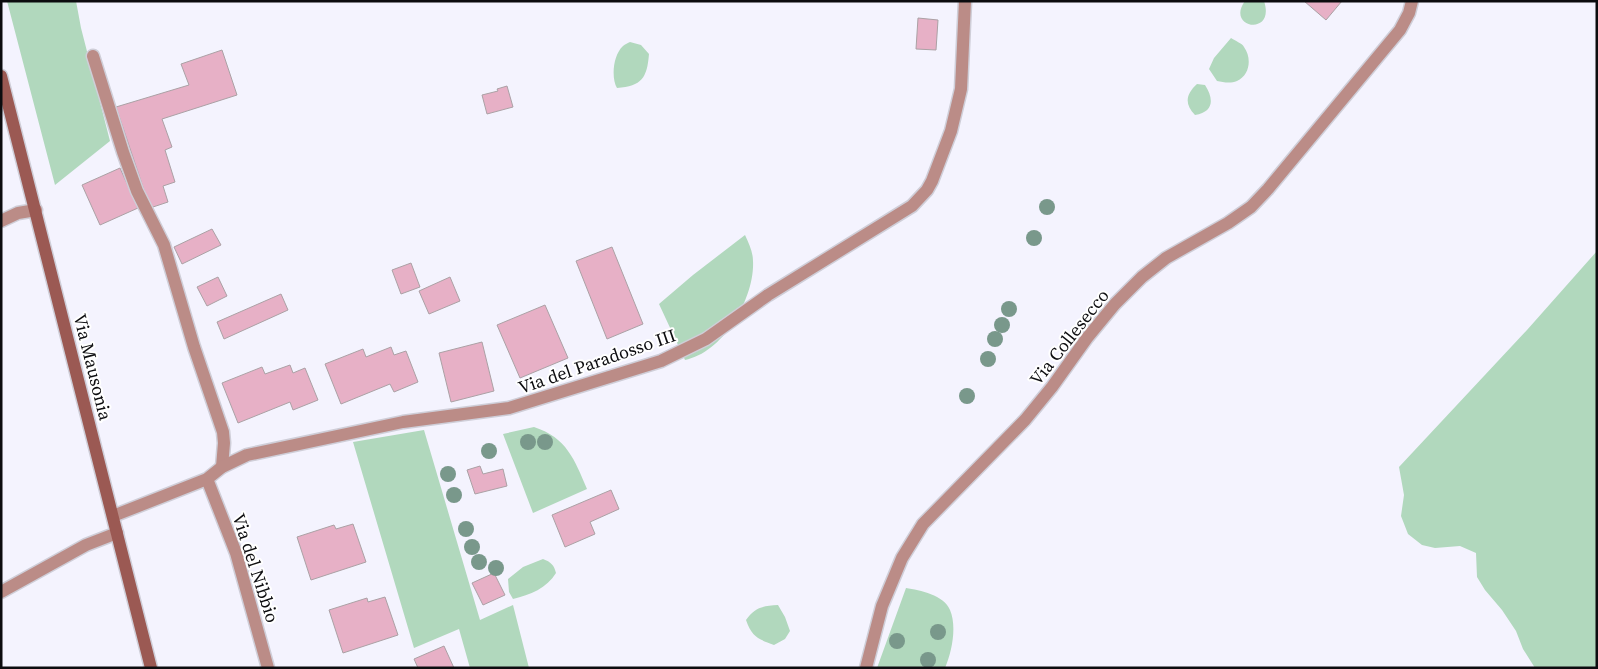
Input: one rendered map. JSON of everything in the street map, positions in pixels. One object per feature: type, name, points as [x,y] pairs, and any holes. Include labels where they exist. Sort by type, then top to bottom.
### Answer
[{"type":"main road","name":"Via Mausonia","points":[[1,76],[151,668]]},
{"type":"street","name":"Via del Paradosso III","points":[[113,516],[207,479],[222,467],[247,455],[402,422],[509,408],[636,370],[677,354],[706,339],[768,295],[905,210],[927,190],[944,153],[961,89],[965,1]]},
{"type":"street","name":"Via Collesecco","points":[[866,668],[882,606],[902,558],[922,524],[1025,420],[1052,387],[1087,338],[1115,304],[1142,277],[1166,258],[1228,223],[1251,207],[1268,189],[1400,30],[1409,13],[1412,1]]},
{"type":"street","points":[[93,56],[126,160],[138,191],[164,245],[194,347],[223,432],[222,467]]},
{"type":"street","points":[[1,221],[18,213],[36,210]]},
{"type":"street","name":"Via del Nibbio","points":[[207,479],[236,553],[268,668]]},
{"type":"street","points":[[1,592],[86,545],[117,533]]},
{"type":"green space","points":[[7,1],[76,1],[81,28],[110,141],[55,185]]},
{"type":"green space","points":[[1245,1],[1264,1],[1266,12],[1263,20],[1258,24],[1252,25],[1245,22],[1241,17],[1241,10]]},
{"type":"green space","points":[[1231,38],[1242,44],[1247,51],[1249,61],[1247,71],[1237,81],[1229,83],[1217,81],[1209,69],[1214,58]]},
{"type":"green space","points":[[630,42],[641,45],[649,54],[647,69],[645,75],[638,83],[617,88],[614,78],[615,61],[620,50]]},
{"type":"green space","points":[[1197,84],[1205,85],[1211,100],[1206,111],[1195,115],[1189,107],[1188,99],[1190,92]]},
{"type":"green space","points":[[745,235],[752,251],[753,261],[749,291],[742,307],[734,322],[712,347],[699,355],[685,360],[659,304]]},
{"type":"green space","points":[[1597,251],[1597,668],[1535,668],[1523,649],[1516,631],[1477,577],[1476,553],[1460,546],[1435,548],[1422,545],[1408,534],[1401,516],[1404,495],[1399,467],[1527,330]]},
{"type":"green space","points":[[534,427],[554,437],[568,451],[587,489],[533,513],[503,434]]},
{"type":"green space","points":[[424,430],[480,620],[513,605],[529,668],[470,668],[459,629],[414,648],[353,442]]},
{"type":"green space","points":[[543,559],[550,563],[556,573],[548,583],[538,590],[513,599],[509,592],[508,579],[523,567]]},
{"type":"green space","points":[[906,588],[937,597],[950,610],[953,624],[953,639],[945,668],[877,668]]},
{"type":"green space","points":[[778,605],[790,631],[785,639],[774,645],[756,637],[746,620],[753,612],[760,608]]},
{"type":"building","points":[[1304,1],[1342,1],[1326,20]]},
{"type":"building","points":[[918,18],[938,20],[936,50],[916,49]]},
{"type":"building","points":[[222,50],[237,95],[162,119],[172,147],[165,150],[175,182],[163,186],[168,202],[150,208],[116,107],[189,85],[181,64]]},
{"type":"building","points":[[507,86],[513,107],[487,114],[482,95],[498,91],[497,89]]},
{"type":"building","points":[[120,168],[138,208],[100,225],[82,185]]},
{"type":"building","points":[[212,229],[221,245],[182,264],[174,247]]},
{"type":"building","points":[[612,247],[643,324],[607,339],[576,261]]},
{"type":"building","points":[[411,263],[420,287],[401,294],[392,270]]},
{"type":"building","points":[[218,277],[227,296],[207,306],[197,287]]},
{"type":"building","points":[[450,277],[460,301],[429,314],[419,291]]},
{"type":"building","points":[[281,294],[288,310],[224,339],[217,322]]},
{"type":"building","points":[[545,305],[568,358],[520,378],[497,325]]},
{"type":"building","points":[[482,342],[494,391],[451,402],[439,353]]},
{"type":"building","points":[[391,347],[394,355],[406,351],[418,382],[394,392],[390,384],[341,404],[325,364],[363,349],[366,357]]},
{"type":"building","points":[[290,365],[293,373],[305,368],[318,400],[293,410],[290,402],[238,423],[222,383],[262,367],[265,374]]},
{"type":"building","points":[[480,466],[483,474],[503,469],[507,486],[475,494],[467,470]]},
{"type":"building","points":[[611,490],[619,509],[590,522],[595,534],[565,547],[552,515]]},
{"type":"building","points":[[353,524],[366,562],[311,580],[297,537],[334,525],[336,529]]},
{"type":"building","points":[[494,573],[505,595],[483,605],[472,583]]},
{"type":"building","points":[[385,597],[398,635],[343,653],[329,610],[367,598],[368,602]]},
{"type":"building","points":[[444,646],[454,668],[418,668],[414,659]]}]
